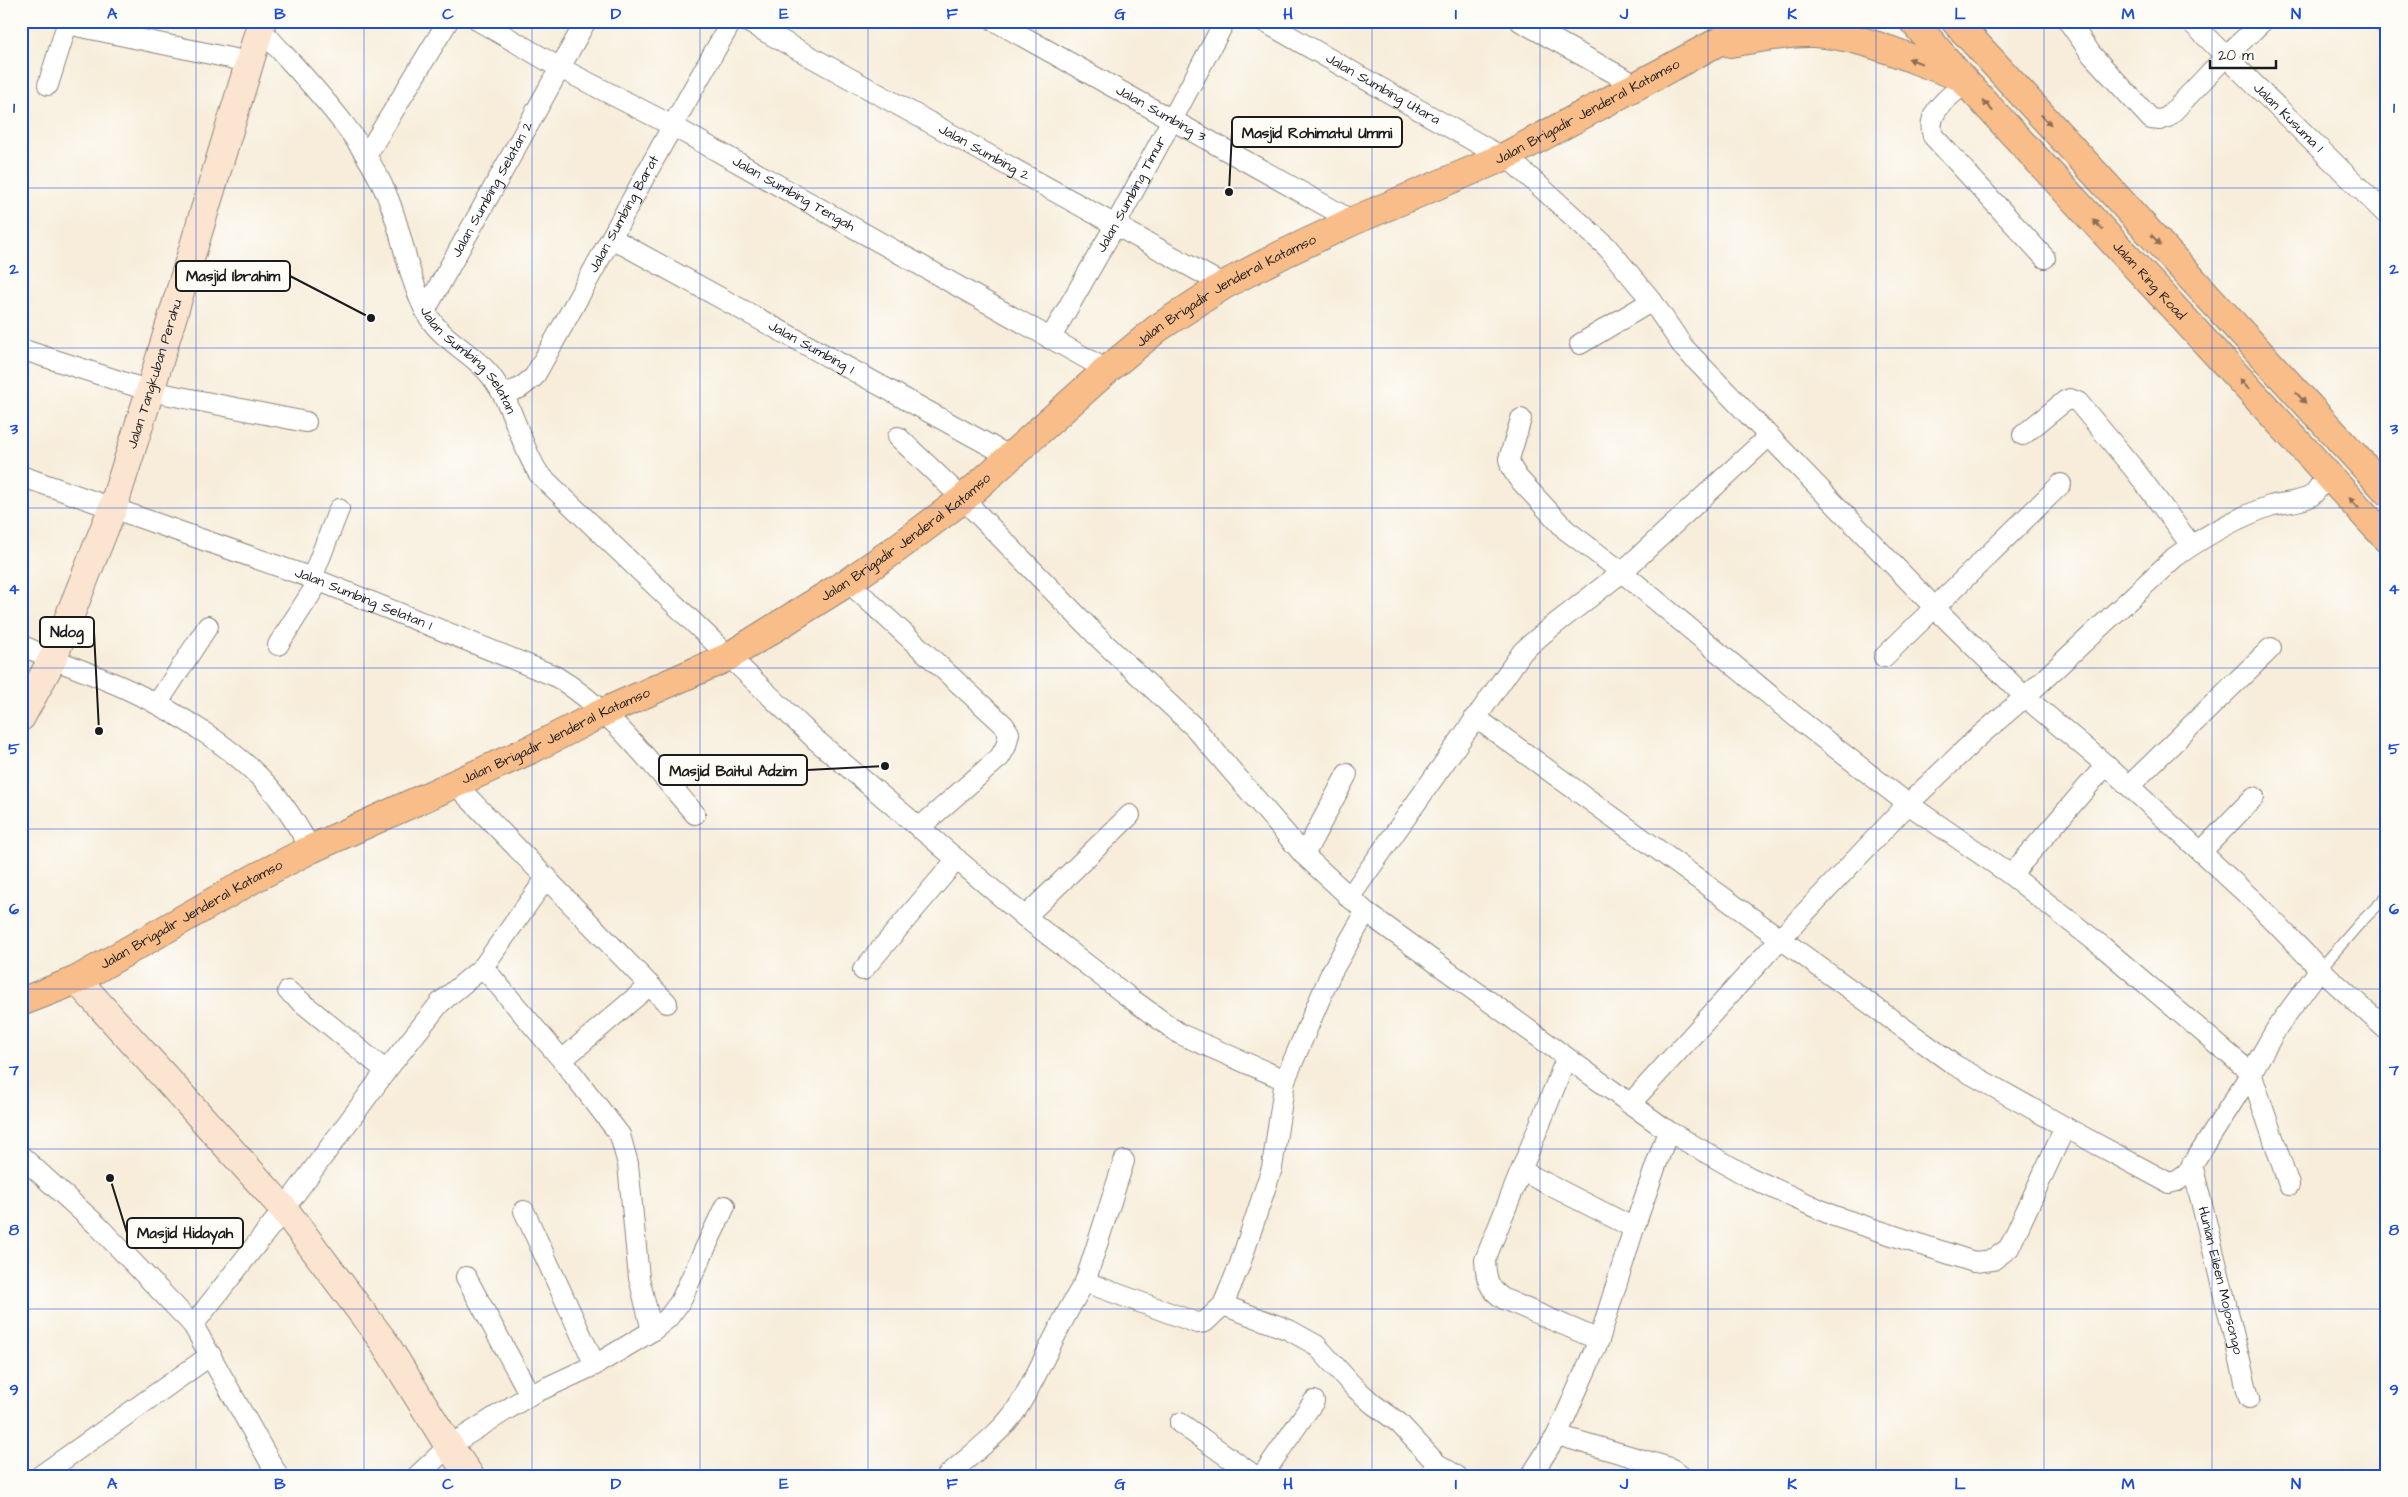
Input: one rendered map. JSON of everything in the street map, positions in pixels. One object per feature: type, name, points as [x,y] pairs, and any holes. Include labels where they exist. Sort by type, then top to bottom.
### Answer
[{"type":"highway","name":"Jalan Brigadir Jenderal Katamso","points":[[21,1002],[77,980],[244,884],[311,850],[456,785],[604,712],[728,657],[848,582],[963,499],[1107,370],[1158,328],[1224,285],[1282,254],[1353,221],[1504,157],[1757,21]]},
{"type":"highway","name":"Jalan Ring Road","points":[[1912,21],[1964,80],[2387,539]]},
{"type":"highway","points":[[1961,25],[2387,491]]},
{"type":"highway","points":[[1713,46],[1811,33],[1841,35],[1881,47],[1964,80]]},
{"type":"main road","name":"Jalan Tangkuban Perahu","points":[[21,717],[52,660],[113,507],[261,24]]},
{"type":"main road","points":[[77,980],[284,1209],[384,1342],[470,1476]]},
{"type":"street","points":[[366,156],[448,21]]},
{"type":"street","name":"Jalan Sumbing Tengah","points":[[479,21],[560,68],[672,125],[1107,370]]},
{"type":"street","name":"Jalan Sumbing Selatan 2","points":[[425,311],[586,21]]},
{"type":"street","name":"Jalan Sumbing Barat","points":[[504,394],[520,388],[534,377],[613,239],[672,125],[732,21]]},
{"type":"street","name":"Jalan Sumbing 2","points":[[746,21],[1224,285]]},
{"type":"street","name":"Jalan Sumbing 3","points":[[995,21],[1353,221]]},
{"type":"street","name":"Jalan Sumbing Timur","points":[[1050,338],[1116,224],[1225,21]]},
{"type":"street","name":"Jalan Sumbing Utara","points":[[1263,21],[1504,157],[1607,247],[1652,301],[1684,348],[1935,608],[2025,697],[2106,765],[2202,852],[2254,901],[2320,969],[2387,1030]]},
{"type":"street","points":[[1520,21],[1636,85]]},
{"type":"street","points":[[2068,21],[2092,55],[2151,119],[2160,120],[2168,117],[2226,56],[2263,21]]},
{"type":"street","name":"Jalan Kusuma 1","points":[[2190,21],[2387,214]]},
{"type":"street","points":[[2383,21],[2387,26]]},
{"type":"street","points":[[48,85],[67,22],[249,62]]},
{"type":"street","name":"Jalan Sumbing Selatan","points":[[261,24],[324,99],[366,156],[390,202],[425,311],[450,341],[472,356],[490,374],[504,394],[526,449],[539,474],[817,741],[1025,917],[1180,1034],[1285,1080]]},
{"type":"street","points":[[1964,80],[1935,111],[1931,118],[1930,127],[1934,136],[2045,258]]},
{"type":"street","name":"Jalan Sumbing 1","points":[[613,239],[1011,457]]},
{"type":"street","points":[[1580,344],[1652,301]]},
{"type":"street","points":[[21,349],[150,391],[306,422]]},
{"type":"street","points":[[2023,435],[2070,399],[2078,402],[2134,469],[2191,546]]},
{"type":"street","points":[[1521,419],[1509,458],[1511,467],[1518,478],[1566,530],[1622,572],[1802,722],[1908,804],[2011,874],[2103,947],[2252,1073],[2289,1185]]},
{"type":"street","points":[[898,437],[963,499],[1100,640],[1196,728],[1304,855],[1350,898],[1366,912],[1566,1059],[1668,1130],[1749,1177],[1834,1216],[1974,1262],[1993,1260],[2009,1248],[2065,1127]]},
{"type":"street","points":[[1350,898],[1475,717],[1524,651],[1544,632],[1622,572],[1768,437]]},
{"type":"street","points":[[1630,1104],[1780,939],[1908,804],[1976,738],[2025,697],[2174,557],[2247,516],[2271,506],[2308,498],[2314,494],[2327,474]]},
{"type":"street","name":"Jalan Sumbing Selatan 1","points":[[21,476],[316,579],[555,676],[578,690],[604,712],[695,814]]},
{"type":"street","points":[[1884,658],[2061,484]]},
{"type":"street","points":[[278,645],[316,579],[339,508]]},
{"type":"street","points":[[848,582],[1004,725],[1009,733],[1006,746],[1000,757],[919,828]]},
{"type":"street","points":[[157,704],[208,626]]},
{"type":"street","points":[[21,645],[52,660],[101,678],[157,704],[216,742],[247,765],[270,789],[293,818],[311,850]]},
{"type":"street","points":[[2129,786],[2271,648]]},
{"type":"street","points":[[1475,717],[1953,1064],[2169,1183],[2177,1181],[2186,1175],[2252,1073],[2278,1026],[2320,969]]},
{"type":"street","points":[[2011,874],[2106,765]]},
{"type":"street","points":[[1304,855],[1347,774]]},
{"type":"street","points":[[456,785],[667,1003]]},
{"type":"street","points":[[2202,852],[2254,797]]},
{"type":"street","points":[[1025,917],[1130,814]]},
{"type":"street","points":[[863,970],[957,859]]},
{"type":"street","points":[[193,1325],[284,1209],[386,1071],[440,1003],[483,967],[547,877]]},
{"type":"street","points":[[1085,1282],[1197,1323],[1206,1322],[1223,1305],[1240,1264],[1272,1168],[1285,1080],[1331,973],[1366,912]]},
{"type":"street","points":[[483,967],[562,1060],[620,1134],[628,1164],[639,1278],[652,1331]]},
{"type":"street","points":[[562,1060],[650,985]]},
{"type":"street","points":[[288,991],[386,1071]]},
{"type":"street","points":[[1566,1059],[1485,1260],[1488,1286],[1493,1293],[1504,1299],[1599,1340]]},
{"type":"street","points":[[1531,1476],[1557,1435],[1599,1340],[1634,1228],[1668,1130]]},
{"type":"street","points":[[21,1156],[98,1226],[193,1325],[212,1355],[278,1476]]},
{"type":"street","points":[[947,1476],[999,1429],[1017,1409],[1066,1311],[1085,1282],[1124,1161]]},
{"type":"street","name":"Hunian Eileen Mojosongo","points":[[2192,1164],[2249,1398]]},
{"type":"street","points":[[1522,1171],[1634,1228]]},
{"type":"street","points":[[417,1476],[449,1446],[530,1395],[595,1365],[652,1331],[668,1318],[680,1302],[725,1206]]},
{"type":"street","points":[[524,1211],[595,1365]]},
{"type":"street","points":[[466,1277],[530,1395]]},
{"type":"street","points":[[1223,1305],[1289,1330],[1316,1345],[1353,1386],[1399,1423],[1434,1470],[1457,1476]]},
{"type":"street","points":[[40,1476],[212,1355]]},
{"type":"street","points":[[1262,1476],[1314,1401]]},
{"type":"street","points":[[1180,1422],[1255,1476]]},
{"type":"street","points":[[1557,1435],[1671,1468],[1681,1476]]},
{"type":"lane","points":[[2320,969],[2360,922],[2387,896]]},
{"type":"place","name":"Masjid Rohimatul Ummi","points":[[1229,192]]},
{"type":"place","name":"Masjid Ibrahim","points":[[371,318]]},
{"type":"place","name":"Ndog","points":[[99,731]]},
{"type":"place","name":"Masjid Baitul Adzim","points":[[885,766]]},
{"type":"place","name":"Masjid Hidayah","points":[[110,1178]]}]
